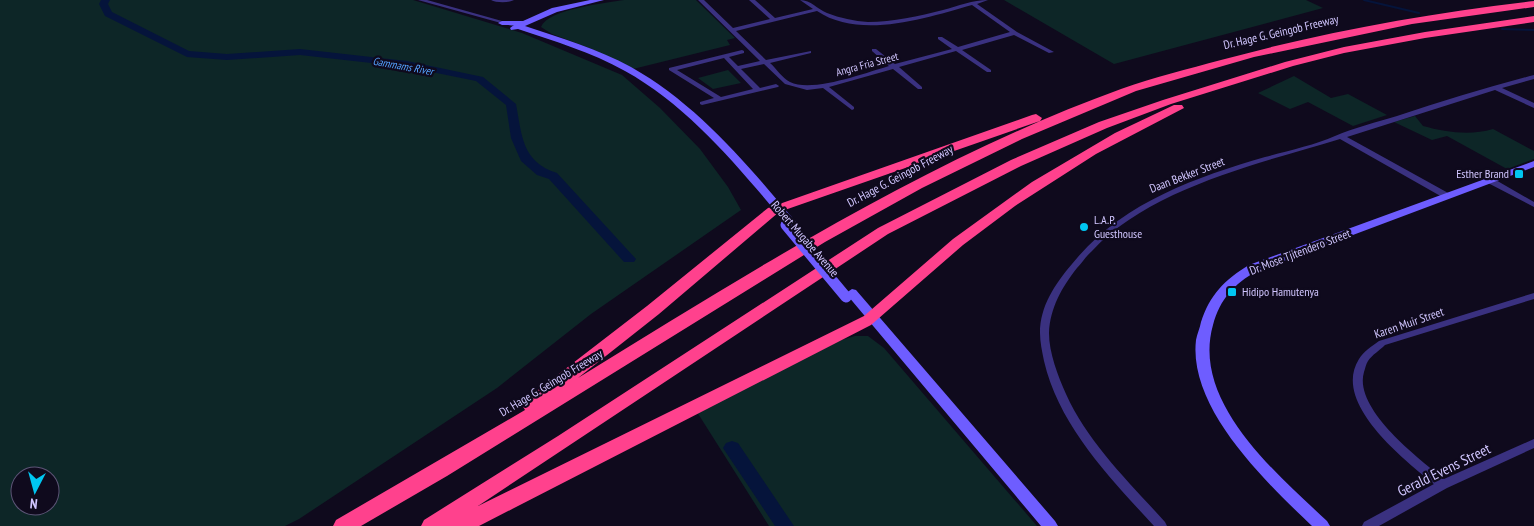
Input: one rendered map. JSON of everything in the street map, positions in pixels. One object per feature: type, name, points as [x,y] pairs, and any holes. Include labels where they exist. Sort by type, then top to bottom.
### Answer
[{"type":"highway","name":"Dr. Hage G. Geingob Freeway","points":[[342,526],[481,445],[816,239],[955,164],[1124,91],[1265,51],[1342,34],[1422,20],[1534,4]]},
{"type":"highway","points":[[431,526],[891,227],[1016,163],[1103,125],[1248,77],[1344,50],[1534,18]]},
{"type":"highway","points":[[460,526],[868,318],[958,242],[1062,169],[1150,120],[1248,77]]},
{"type":"highway","points":[[481,445],[653,310],[776,210],[1075,105],[1124,91]]},
{"type":"street","name":"Robert Mugabe Avenue","points":[[421,0],[536,32],[602,56],[656,86],[696,119],[1050,526]]},
{"type":"street","points":[[494,0],[512,0]]},
{"type":"street","points":[[512,25],[543,14],[600,0]]},
{"type":"street","name":"Angra Fria Street","points":[[701,0],[764,62],[791,85],[807,88],[824,86],[1015,33]]},
{"type":"street","points":[[752,0],[774,20]]},
{"type":"street","points":[[803,0],[816,10],[840,20],[880,24],[985,0]]},
{"type":"street","points":[[972,4],[1015,33],[1051,52]]},
{"type":"street","points":[[732,30],[816,10]]},
{"type":"street","points":[[536,32],[535,24],[543,14]]},
{"type":"street","name":"Robert Mugabe Avenue","points":[[512,25],[581,50],[628,72],[653,87],[702,129],[776,210]]},
{"type":"street","points":[[940,38],[989,71]]},
{"type":"street","points":[[874,50],[920,88]]},
{"type":"street","points":[[720,99],[671,69],[742,52]]},
{"type":"street","points":[[737,68],[809,52]]},
{"type":"street","points":[[725,56],[758,90]]},
{"type":"street","name":"Daan Bekker Street","points":[[1161,526],[1096,454],[1077,427],[1052,371],[1045,343],[1046,318],[1051,300],[1073,265],[1085,252],[1132,213],[1164,196],[1209,179],[1399,116],[1534,77]]},
{"type":"street","points":[[702,103],[776,86]]},
{"type":"street","points":[[824,86],[852,108]]},
{"type":"street","points":[[1496,88],[1534,106]]},
{"type":"street","points":[[1340,136],[1447,196]]},
{"type":"street","name":"Dr. Mose Tjitendero Street","points":[[1322,526],[1268,473],[1232,429],[1217,406],[1208,384],[1202,355],[1203,335],[1207,319],[1222,292],[1247,272],[1534,164]]},
{"type":"street","points":[[1491,181],[1534,205]]},
{"type":"street","name":"Karen Muir Street","points":[[1443,484],[1390,440],[1376,424],[1365,407],[1358,386],[1361,363],[1369,352],[1382,343],[1534,296]]},
{"type":"street","name":"Robert Mugabe Avenue","points":[[868,318],[883,339],[1043,526]]},
{"type":"street","name":"Gerald Evens Street","points":[[1368,526],[1443,484],[1534,443]]},
{"type":"green space","points":[[0,0],[413,0],[522,33],[622,75],[660,108],[700,149],[728,187],[741,210],[591,314],[497,388],[299,519],[285,526],[0,526]]},
{"type":"green space","points":[[624,0],[696,0],[735,38],[727,40],[730,45],[633,69],[592,49],[552,34],[541,27],[546,21],[566,11]]},
{"type":"green space","points":[[1004,0],[1306,0],[1323,8],[1114,64]]},
{"type":"green space","points":[[728,70],[741,83],[713,89],[698,78]]},
{"type":"green space","points":[[1294,76],[1331,98],[1348,94],[1387,115],[1353,126],[1308,102],[1290,109],[1258,93]]},
{"type":"green space","points":[[1415,116],[1423,126],[1440,130],[1467,133],[1493,129],[1534,151],[1534,159],[1507,169],[1447,136],[1432,140],[1394,122]]},
{"type":"green space","points":[[855,336],[868,336],[884,348],[1037,526],[769,526],[697,412],[841,340]]},
{"type":"waterway","name":"Gammams River","points":[[106,0],[103,4],[108,14],[187,54],[227,57],[300,52],[407,64],[479,79],[511,104],[514,127],[520,149],[525,158],[541,172],[553,176],[629,259]]},
{"type":"waterway","points":[[1364,0],[1419,13]]},
{"type":"waterway","points":[[1502,29],[1534,30]]},
{"type":"waterway","name":"Gammams River","points":[[732,448],[785,526]]},
{"type":"place","name":"Esther Brand","points":[[1519,174]]},
{"type":"place","name":"L.A.P. Guesthouse","points":[[1084,227]]},
{"type":"place","name":"Hidipo Hamutenya","points":[[1232,292]]}]
